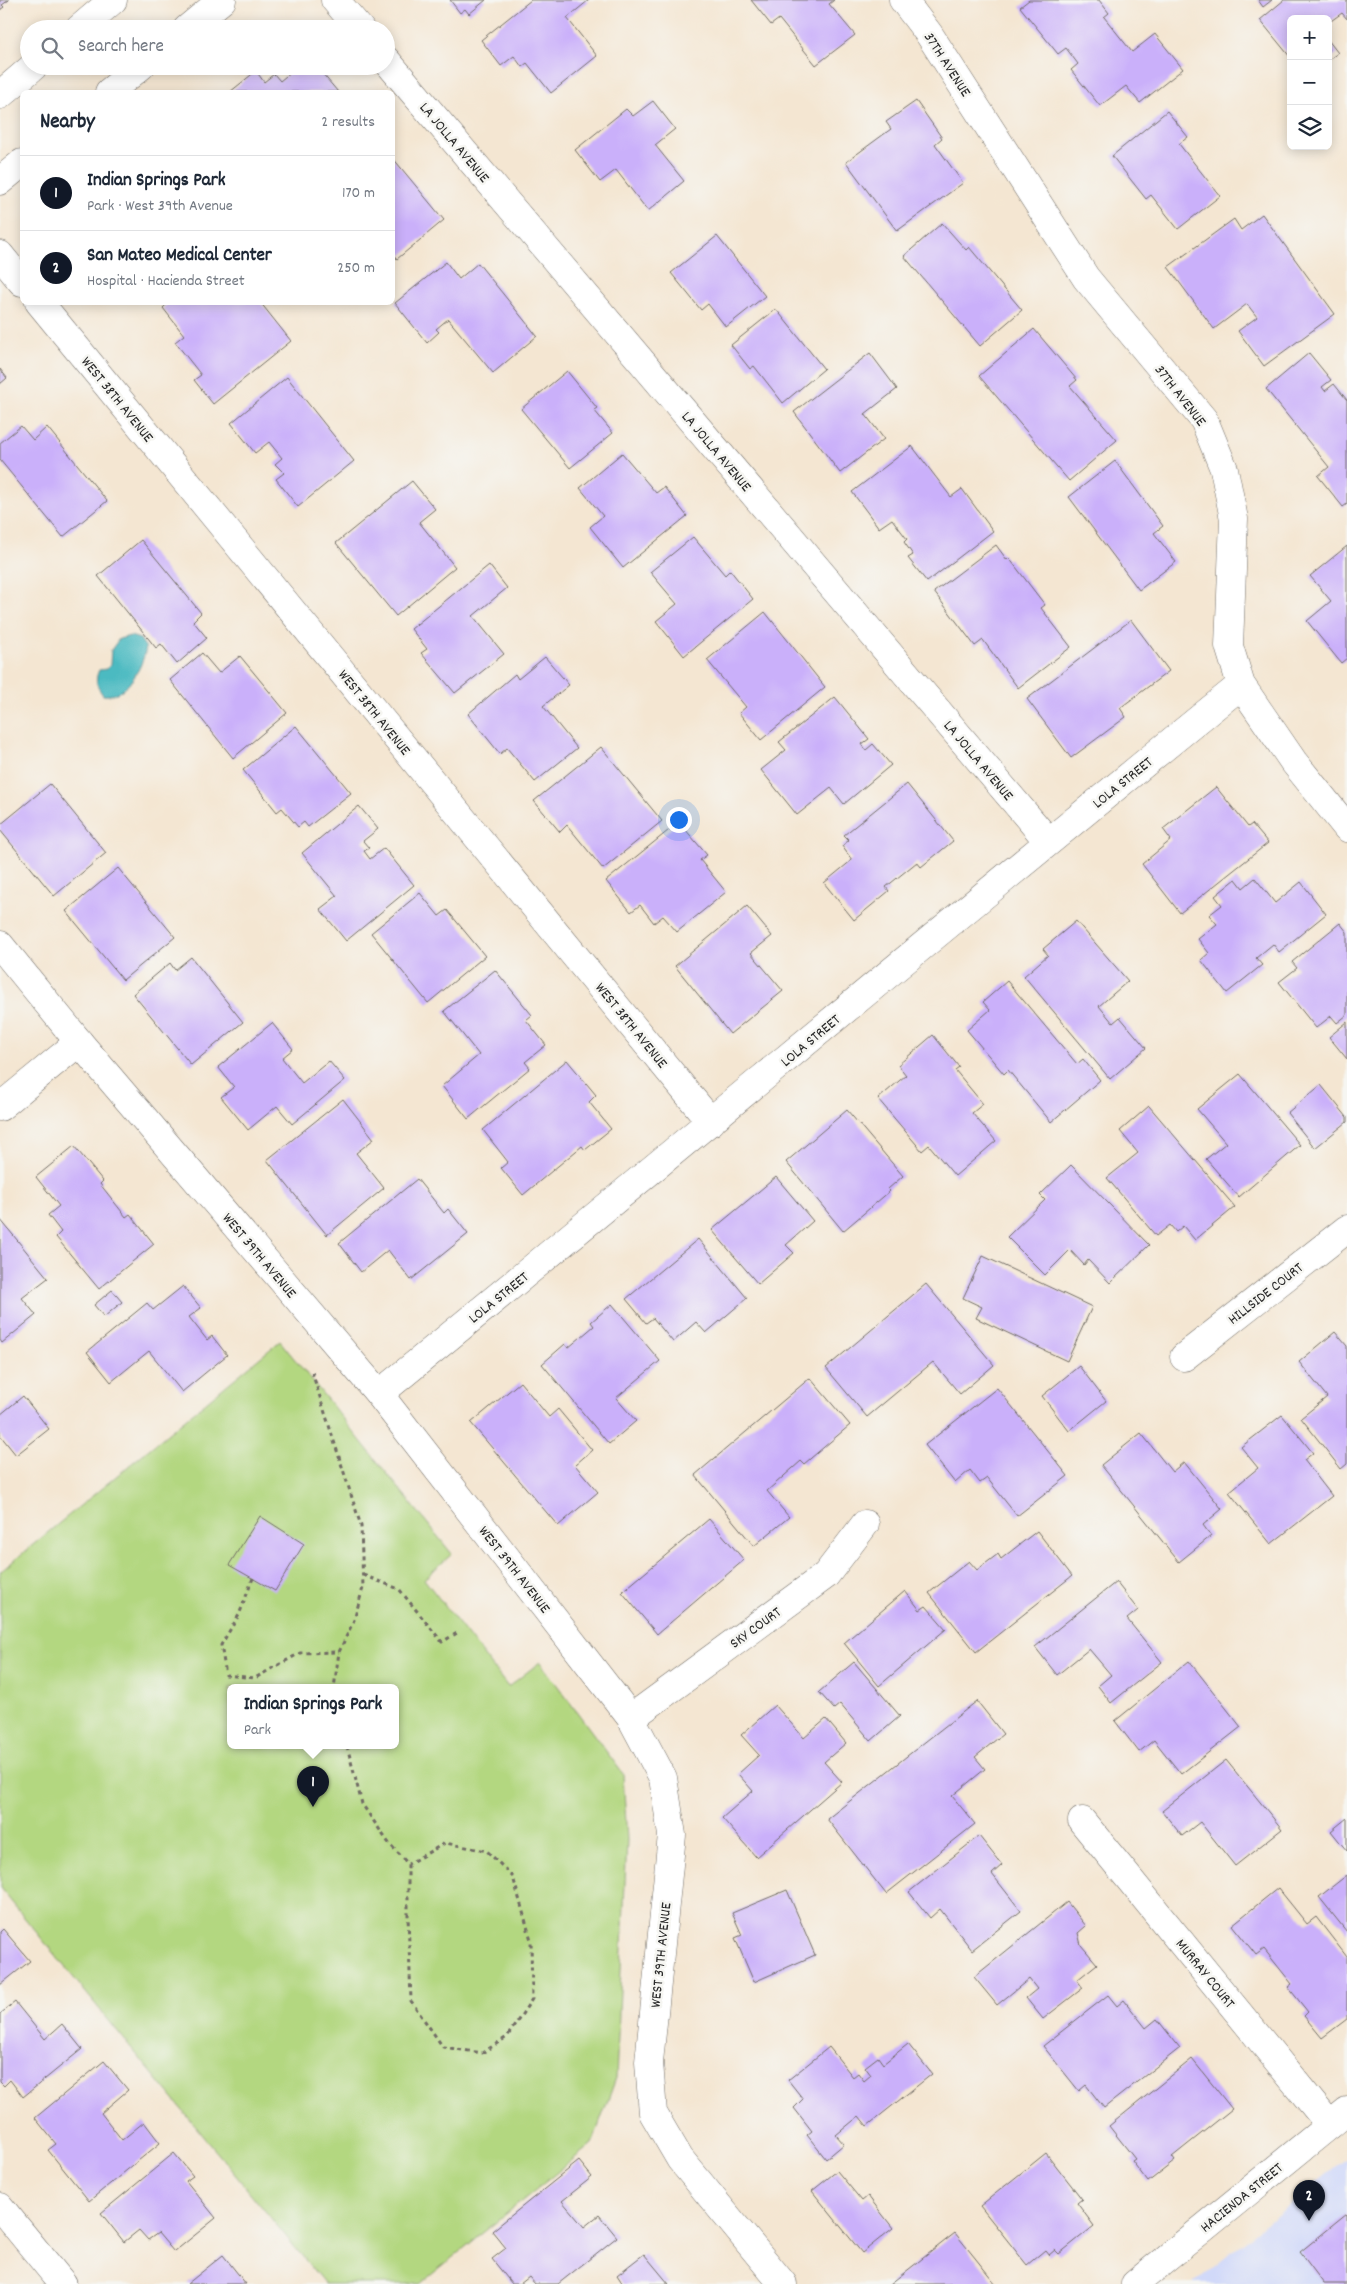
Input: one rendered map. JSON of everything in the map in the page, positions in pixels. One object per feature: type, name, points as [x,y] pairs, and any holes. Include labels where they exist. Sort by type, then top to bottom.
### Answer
[{"type":"street","points":[[90,20],[113,0]]},
{"type":"street","points":[[198,20],[222,0]]},
{"type":"street","points":[[335,0],[352,20]]},
{"type":"street","name":"37TH AVENUE","points":[[903,0],[929,34],[1086,278],[1204,420],[1224,469],[1234,519],[1229,646],[1241,685],[1293,761],[1347,828]]},
{"type":"street","name":"LA JOLLA AVENUE","points":[[395,71],[1048,841]]},
{"type":"street","points":[[0,94],[23,75]]},
{"type":"street","points":[[111,90],[130,75]]},
{"type":"street","points":[[0,181],[20,165]]},
{"type":"street","points":[[0,255],[20,280]]},
{"type":"street","name":"WEST 38TH AVENUE","points":[[41,305],[711,1122]]},
{"type":"street","name":"LOLA STREET","points":[[379,1394],[711,1122],[1048,841],[1241,685]]},
{"type":"street","name":"WEST 39TH AVENUE","points":[[0,945],[79,1042],[379,1394],[631,1718],[663,1778],[672,1835],[649,2062],[653,2113],[680,2159],[783,2284]]},
{"type":"street","points":[[0,1107],[79,1042]]},
{"type":"street","name":"HILLSIDE COURT","points":[[1184,1357],[1347,1228]]},
{"type":"street","name":"SKY COURT","points":[[631,1718],[826,1575],[865,1524]]},
{"type":"street","name":"MURRAY COURT","points":[[1082,1822],[1338,2118]]},
{"type":"street","name":"HACIENDA STREET","points":[[1135,2284],[1338,2118]]},
{"type":"street","points":[[0,2208],[63,2284]]},
{"type":"path","points":[[310,1369],[361,1526],[364,1588],[354,1620],[339,1652],[335,1684]]},
{"type":"path","points":[[364,1575],[399,1589],[442,1642],[458,1634]]},
{"type":"path","points":[[253,1578],[239,1615],[220,1645],[226,1675],[255,1678],[300,1653],[339,1652]]},
{"type":"path","points":[[348,1749],[362,1804],[388,1842],[408,1864],[411,2001],[443,2047],[482,2053],[507,2038],[532,1999],[531,1940],[514,1877],[487,1852],[445,1843],[408,1864]]},
{"type":"shaded area","points":[[1347,2158],[1347,2284],[1193,2284]]},
{"type":"green space","points":[[280,1341],[452,1554],[424,1579],[508,1687],[540,1662],[623,1774],[627,1840],[616,2078],[592,2144],[420,2284],[325,2284],[0,1888],[0,1572]]},
{"type":"water","points":[[130,636],[140,639],[146,648],[141,664],[126,687],[112,695],[103,695],[97,683],[99,670],[106,669],[110,665],[111,650],[119,639]]},
{"type":"building","points":[[0,0],[9,0],[2,5],[4,7],[0,10]]},
{"type":"building","points":[[450,0],[486,0],[469,14],[465,9],[460,13]]},
{"type":"building","points":[[531,0],[589,0],[567,18],[597,56],[551,93],[527,63],[522,67],[514,56],[501,66],[481,40]]},
{"type":"building","points":[[751,0],[834,0],[829,4],[855,35],[816,65],[779,19],[771,25]]},
{"type":"building","points":[[1029,0],[1099,0],[1109,13],[1104,17],[1132,52],[1155,34],[1183,69],[1140,103],[1126,86],[1100,106],[1071,70],[1078,64],[1066,48],[1058,54],[1020,7]]},
{"type":"building","points":[[1258,0],[1272,0],[1263,7]]},
{"type":"building","points":[[1284,0],[1347,0],[1347,19],[1342,13],[1332,20],[1332,15],[1287,15],[1287,53],[1260,20]]},
{"type":"building","points":[[1332,45],[1338,53],[1332,57]]},
{"type":"building","points":[[251,75],[259,75],[264,82],[275,75],[280,81],[287,75],[324,75],[336,90],[232,90]]},
{"type":"building","points":[[653,101],[675,129],[655,145],[684,181],[648,211],[616,170],[600,182],[575,150],[626,109],[633,116]]},
{"type":"building","points":[[916,101],[942,138],[935,144],[963,183],[897,231],[846,162],[891,129],[886,122]]},
{"type":"building","points":[[1167,111],[1188,137],[1179,144],[1220,196],[1178,229],[1151,195],[1146,199],[1112,156]]},
{"type":"building","points":[[395,161],[444,220],[397,259],[395,257]]},
{"type":"building","points":[[1262,214],[1335,314],[1264,366],[1238,331],[1257,317],[1247,304],[1214,329],[1168,267],[1234,219],[1241,230]]},
{"type":"building","points":[[942,223],[966,250],[969,247],[1022,310],[980,346],[904,256]]},
{"type":"building","points":[[717,236],[765,296],[726,327],[708,304],[701,310],[671,273]]},
{"type":"building","points":[[446,262],[459,279],[478,263],[537,336],[493,373],[448,319],[436,329],[439,332],[427,343],[395,303]]},
{"type":"building","points":[[166,305],[262,305],[291,341],[213,404],[194,380],[201,375],[175,342],[184,335],[163,308]]},
{"type":"building","points":[[776,309],[824,369],[783,403],[754,366],[750,369],[731,345]]},
{"type":"building","points":[[1034,329],[1077,380],[1070,386],[1117,440],[1069,481],[979,376]]},
{"type":"building","points":[[870,353],[897,389],[865,414],[884,439],[840,473],[794,412]]},
{"type":"building","points":[[1309,353],[1331,380],[1322,387],[1325,391],[1334,384],[1347,400],[1347,504],[1343,507],[1318,476],[1329,467],[1266,389]]},
{"type":"building","points":[[0,369],[7,378],[0,384]]},
{"type":"building","points":[[567,371],[597,408],[594,410],[613,433],[570,468],[521,409]]},
{"type":"building","points":[[287,377],[354,461],[298,507],[276,479],[284,473],[275,464],[282,458],[269,442],[255,453],[231,423]]},
{"type":"building","points":[[21,426],[33,440],[47,427],[107,501],[63,537],[0,460],[0,443]]},
{"type":"building","points":[[912,446],[951,497],[962,489],[993,531],[927,582],[908,558],[913,555],[904,542],[907,539],[892,519],[879,528],[852,492]]},
{"type":"building","points":[[622,453],[656,493],[664,487],[687,516],[623,568],[590,527],[603,516],[580,488]]},
{"type":"building","points":[[1115,461],[1163,526],[1154,533],[1176,562],[1139,590],[1069,497]]},
{"type":"building","points":[[412,481],[435,509],[419,522],[455,567],[396,616],[336,543]]},
{"type":"building","points":[[693,537],[725,575],[730,570],[753,599],[684,656],[656,621],[677,604],[650,572]]},
{"type":"building","points":[[141,540],[201,613],[193,621],[207,638],[177,664],[161,644],[156,648],[98,576]]},
{"type":"building","points":[[996,545],[1007,560],[1009,558],[1045,605],[1041,608],[1071,647],[1018,688],[983,640],[975,646],[934,592]]},
{"type":"building","points":[[1347,546],[1347,658],[1341,663],[1307,621],[1331,601],[1310,576]]},
{"type":"building","points":[[489,565],[507,588],[473,616],[504,654],[455,693],[421,653],[427,649],[411,629]]},
{"type":"building","points":[[765,612],[825,687],[761,740],[739,713],[746,707],[707,660]]},
{"type":"building","points":[[1131,620],[1169,671],[1120,708],[1126,717],[1071,758],[1027,699]]},
{"type":"building","points":[[202,653],[219,673],[240,656],[287,713],[233,758],[170,680]]},
{"type":"building","points":[[545,657],[569,685],[543,706],[577,748],[535,782],[507,748],[500,754],[468,714],[515,674],[518,679]]},
{"type":"building","points":[[835,697],[869,739],[862,744],[866,750],[873,744],[891,765],[844,804],[831,788],[797,815],[761,770],[786,750],[779,742]]},
{"type":"building","points":[[296,726],[351,793],[308,827],[304,822],[298,827],[282,808],[277,812],[243,770]]},
{"type":"building","points":[[601,747],[662,821],[603,869],[567,825],[560,832],[534,801]]},
{"type":"building","points":[[50,784],[106,853],[54,896],[0,830],[0,825]]},
{"type":"building","points":[[907,784],[953,841],[921,867],[917,862],[886,887],[889,891],[854,920],[824,883],[852,860],[842,846],[849,840],[844,835]]},
{"type":"building","points":[[1216,787],[1248,827],[1252,824],[1268,843],[1180,913],[1142,864],[1171,840],[1163,829]]},
{"type":"building","points":[[359,806],[378,829],[363,841],[369,848],[364,851],[370,859],[384,848],[414,885],[346,941],[320,909],[337,896],[302,853]]},
{"type":"building","points":[[679,822],[707,855],[700,860],[726,892],[677,932],[663,916],[654,923],[640,905],[631,912],[606,881]]},
{"type":"building","points":[[118,868],[175,937],[123,980],[66,911]]},
{"type":"building","points":[[1255,878],[1275,903],[1301,882],[1326,914],[1279,952],[1273,944],[1256,958],[1262,965],[1227,993],[1201,960],[1209,953],[1198,939],[1217,924],[1209,915],[1222,905],[1215,896],[1236,879],[1243,888]]},
{"type":"building","points":[[420,893],[439,916],[447,910],[485,956],[428,1003],[371,933]]},
{"type":"building","points":[[747,906],[772,936],[751,953],[783,991],[730,1034],[675,966]]},
{"type":"building","points":[[1076,921],[1128,981],[1099,1006],[1113,1023],[1120,1017],[1146,1048],[1110,1079],[1024,976],[1048,955],[1043,949]]},
{"type":"building","points":[[1340,923],[1347,932],[1347,1015],[1337,1023],[1331,1016],[1316,1028],[1279,982],[1297,968],[1292,962]]},
{"type":"building","points":[[191,957],[243,1022],[191,1065],[133,994],[170,963],[175,970]]},
{"type":"building","points":[[495,970],[532,1015],[526,1020],[546,1045],[525,1062],[530,1068],[468,1119],[442,1086],[479,1055],[444,1011]]},
{"type":"building","points":[[1007,981],[1077,1064],[1083,1059],[1100,1080],[1051,1122],[1008,1070],[1004,1074],[967,1030],[990,1010],[983,1002]]},
{"type":"building","points":[[1347,1022],[1347,1059],[1329,1037]]},
{"type":"building","points":[[272,1023],[293,1049],[282,1058],[302,1083],[329,1061],[345,1080],[292,1124],[277,1106],[248,1130],[221,1097],[234,1087],[218,1067]]},
{"type":"building","points":[[933,1035],[959,1067],[955,1070],[983,1104],[972,1113],[996,1141],[955,1176],[929,1145],[922,1151],[878,1099],[906,1075],[898,1065]]},
{"type":"building","points":[[567,1060],[596,1095],[589,1102],[611,1129],[585,1150],[582,1146],[523,1195],[501,1168],[508,1162],[483,1130]]},
{"type":"building","points":[[1240,1074],[1300,1145],[1239,1197],[1206,1159],[1226,1143],[1197,1109]]},
{"type":"building","points":[[1321,1085],[1347,1117],[1347,1122],[1315,1148],[1287,1113]]},
{"type":"building","points":[[343,1099],[374,1139],[356,1153],[384,1188],[327,1235],[267,1160]]},
{"type":"building","points":[[1149,1106],[1235,1207],[1195,1240],[1183,1226],[1176,1232],[1170,1225],[1156,1236],[1107,1178],[1138,1153],[1120,1131]]},
{"type":"building","points":[[847,1110],[903,1176],[888,1189],[890,1191],[843,1231],[786,1162]]},
{"type":"building","points":[[74,1146],[103,1181],[100,1184],[126,1217],[130,1214],[154,1244],[99,1289],[56,1237],[61,1232],[48,1215],[59,1206],[36,1177]]},
{"type":"building","points":[[1071,1165],[1149,1245],[1110,1283],[1088,1260],[1084,1265],[1070,1250],[1045,1275],[1007,1237],[1045,1200],[1040,1195]]},
{"type":"building","points":[[776,1177],[813,1221],[786,1245],[794,1253],[758,1284],[712,1230]]},
{"type":"building","points":[[417,1179],[444,1213],[448,1209],[468,1234],[411,1280],[388,1250],[361,1272],[339,1243]]},
{"type":"building","points":[[0,1219],[48,1278],[22,1298],[36,1315],[2,1343],[0,1340]]},
{"type":"building","points":[[698,1239],[747,1298],[706,1333],[696,1322],[673,1342],[653,1318],[646,1323],[626,1299]]},
{"type":"building","points":[[983,1256],[1092,1307],[1067,1361],[976,1318],[982,1307],[963,1298]]},
{"type":"building","points":[[926,1284],[994,1365],[960,1394],[933,1362],[867,1417],[826,1368]]},
{"type":"building","points":[[183,1286],[201,1308],[189,1317],[207,1340],[212,1336],[227,1355],[182,1392],[149,1351],[111,1382],[87,1352],[147,1303],[153,1310]]},
{"type":"building","points":[[112,1290],[122,1302],[104,1317],[94,1305]]},
{"type":"building","points":[[612,1304],[660,1361],[616,1398],[636,1421],[609,1444],[542,1364],[565,1344],[568,1348],[594,1326],[591,1322]]},
{"type":"building","points":[[1335,1332],[1347,1346],[1347,1464],[1341,1469],[1301,1418],[1327,1397],[1299,1362]]},
{"type":"building","points":[[1079,1366],[1106,1401],[1069,1431],[1042,1396]]},
{"type":"building","points":[[810,1378],[850,1425],[804,1464],[801,1461],[767,1491],[789,1517],[754,1546],[695,1475]]},
{"type":"building","points":[[520,1382],[549,1417],[558,1409],[592,1450],[575,1465],[598,1492],[558,1526],[471,1423]]},
{"type":"building","points":[[997,1388],[1068,1476],[1017,1516],[987,1478],[980,1483],[970,1470],[955,1483],[925,1445]]},
{"type":"building","points":[[23,1396],[49,1429],[16,1455],[0,1435],[0,1415]]},
{"type":"building","points":[[1282,1415],[1313,1453],[1304,1460],[1332,1496],[1271,1544],[1229,1492],[1258,1468],[1241,1447]]},
{"type":"building","points":[[1141,1433],[1172,1472],[1184,1462],[1222,1509],[1203,1525],[1211,1536],[1179,1562],[1101,1465]]},
{"type":"building","points":[[260,1516],[304,1544],[275,1591],[229,1565]]},
{"type":"building","points":[[709,1519],[744,1560],[657,1634],[622,1592]]},
{"type":"building","points":[[1037,1531],[1072,1576],[976,1652],[929,1593],[969,1561],[977,1570],[998,1554],[1001,1559]]},
{"type":"building","points":[[1116,1582],[1138,1610],[1127,1619],[1162,1662],[1111,1703],[1098,1686],[1111,1675],[1089,1649],[1057,1675],[1035,1647]]},
{"type":"building","points":[[905,1591],[920,1610],[926,1606],[946,1629],[879,1686],[844,1643]]},
{"type":"building","points":[[1189,1661],[1241,1727],[1181,1774],[1154,1740],[1139,1752],[1115,1721]]},
{"type":"building","points":[[854,1662],[900,1716],[871,1741],[840,1704],[834,1709],[819,1692]]},
{"type":"building","points":[[977,1701],[1003,1734],[975,1757],[985,1769],[952,1796],[975,1824],[886,1894],[827,1819]]},
{"type":"building","points":[[775,1705],[804,1738],[826,1719],[846,1743],[824,1762],[842,1782],[756,1857],[722,1818],[753,1791],[738,1774],[759,1755],[741,1735]]},
{"type":"building","points":[[1226,1760],[1282,1829],[1235,1866],[1200,1822],[1182,1836],[1162,1811]]},
{"type":"building","points":[[1347,1818],[1347,1851],[1331,1831]]},
{"type":"building","points":[[979,1836],[1002,1865],[992,1874],[1021,1911],[972,1950],[940,1909],[930,1918],[909,1892]]},
{"type":"building","points":[[1347,1875],[1347,1932],[1319,1897]]},
{"type":"building","points":[[1278,1888],[1307,1924],[1316,1917],[1347,1957],[1347,2019],[1322,2038],[1304,2016],[1308,2012],[1288,1987],[1292,1984],[1264,1949],[1256,1955],[1232,1925]]},
{"type":"building","points":[[787,1890],[815,1955],[754,1982],[735,1938],[742,1935],[732,1913]]},
{"type":"building","points":[[1067,1902],[1086,1926],[1078,1933],[1081,1945],[1097,1964],[1077,1980],[1083,1988],[1043,2019],[1026,1998],[1037,1989],[1029,1979],[997,2005],[974,1977]]},
{"type":"building","points":[[3,1929],[30,1961],[0,1985],[0,1932]]},
{"type":"building","points":[[1108,1995],[1117,2006],[1124,2000],[1146,2028],[1157,2019],[1180,2048],[1104,2108],[1086,2085],[1079,2091],[1043,2046]]},
{"type":"building","points":[[15,2002],[45,2039],[62,2024],[82,2049],[23,2097],[10,2080],[4,2086],[0,2082],[0,2014]]},
{"type":"building","points":[[908,2044],[932,2074],[867,2126],[859,2116],[836,2135],[844,2144],[826,2159],[807,2135],[812,2131],[794,2108],[803,2099],[788,2080],[829,2047],[853,2077],[858,2073],[864,2081],[871,2075],[865,2067],[878,2057],[883,2064]]},
{"type":"building","points":[[1192,2059],[1232,2109],[1172,2157],[1175,2161],[1148,2182],[1132,2161],[1135,2159],[1109,2126]]},
{"type":"building","points":[[104,2061],[128,2090],[101,2113],[122,2140],[144,2122],[160,2143],[89,2201],[48,2150],[56,2144],[35,2118]]},
{"type":"building","points":[[174,2153],[193,2176],[186,2181],[216,2218],[174,2252],[158,2233],[148,2240],[139,2230],[124,2242],[101,2213]]},
{"type":"building","points":[[1046,2153],[1082,2199],[1077,2203],[1094,2226],[1059,2254],[1055,2250],[1049,2255],[1045,2250],[1027,2265],[980,2206]]},
{"type":"building","points":[[579,2161],[592,2177],[562,2201],[584,2227],[599,2215],[617,2237],[558,2284],[535,2284],[529,2277],[520,2284],[512,2284],[492,2259],[506,2248],[492,2231]]},
{"type":"building","points":[[837,2171],[862,2201],[868,2196],[893,2228],[862,2253],[812,2191]]},
{"type":"building","points":[[1347,2214],[1347,2284],[1324,2284],[1300,2252]]},
{"type":"building","points":[[955,2233],[996,2284],[890,2284]]},
{"type":"building","points":[[644,2254],[669,2284],[623,2284],[617,2275]]},
{"type":"building","points":[[223,2255],[246,2284],[187,2284]]},
{"type":"place","name":"Indian Springs Park","points":[[313,1807]]},
{"type":"place","name":"San Mateo Medical Center","points":[[1309,2221]]}]
